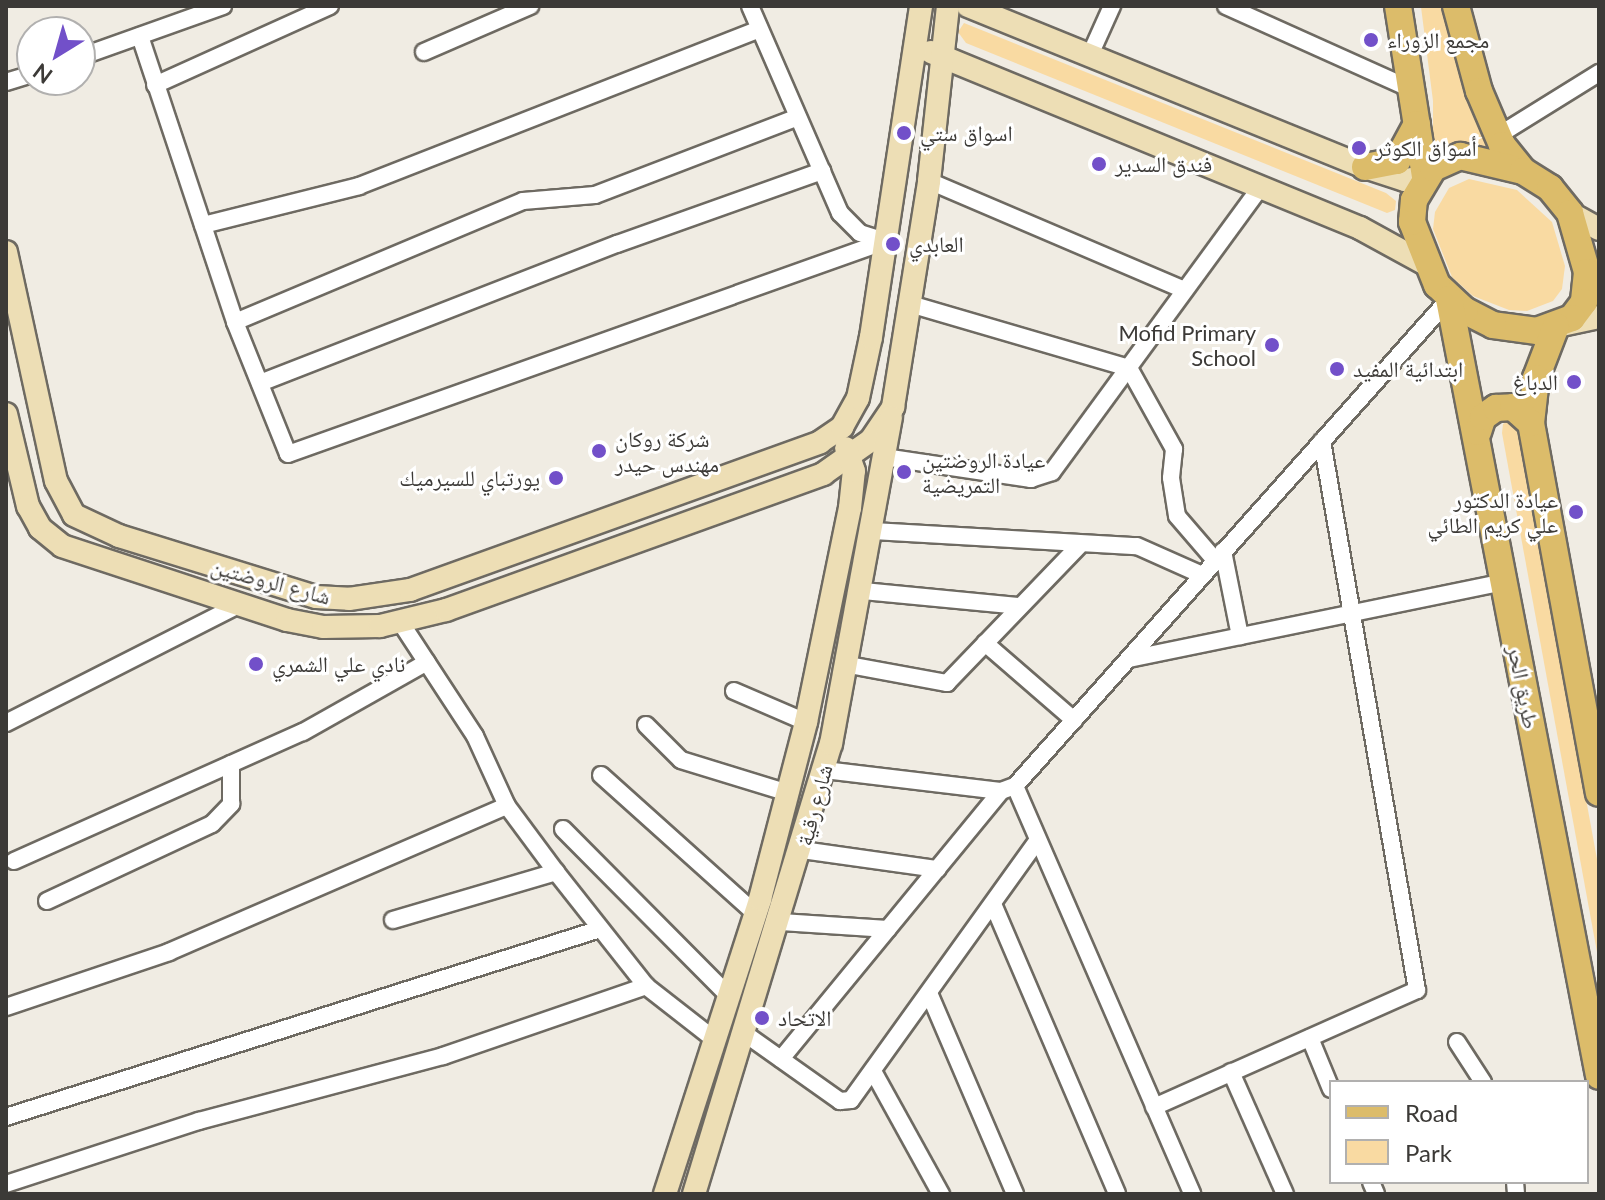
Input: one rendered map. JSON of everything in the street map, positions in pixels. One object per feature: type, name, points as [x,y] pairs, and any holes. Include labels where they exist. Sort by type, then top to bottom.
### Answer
[{"type":"main road","points":[[890,413],[876,428],[863,428],[850,416],[886,241],[921,6]]},
{"type":"main road","name":"شارع رقية","points":[[696,1188],[781,922],[824,770],[849,665],[929,181],[948,6]]},
{"type":"main road","points":[[968,6],[1365,167],[1405,180],[1425,177],[1460,156],[1523,171],[1550,188],[1570,213],[1582,242],[1587,286],[1584,302],[1572,318],[1556,326],[1536,378],[1531,423],[1593,722],[1599,793]]},
{"type":"main road","points":[[1455,7],[1475,80],[1499,135],[1523,171]]},
{"type":"main road","points":[[1403,12],[1425,177],[1414,200],[1412,222],[1424,263],[1449,299],[1493,325],[1537,331],[1599,317]]},
{"type":"main road","points":[[914,46],[1360,228],[1424,263]]},
{"type":"main road","points":[[1365,167],[1397,161],[1409,147],[1418,120]]},
{"type":"main road","points":[[1570,213],[1599,229]]},
{"type":"main road","name":"شارع الروضتين","points":[[6,252],[56,481],[68,509],[109,533],[305,594],[349,599],[434,583],[820,442],[850,416]]},
{"type":"main road","name":"طريق الحر","points":[[1449,299],[1478,432],[1599,1076]]},
{"type":"main road","points":[[1478,432],[1489,411],[1505,406],[1520,411],[1531,423]]},
{"type":"main road","name":"شارع الروضتين","points":[[6,414],[12,468],[34,518],[62,546],[239,605],[323,627],[401,623],[484,597],[829,471],[851,458],[890,413]]},
{"type":"main road","name":"شارع رقية","points":[[668,1184],[755,913],[806,722],[850,508],[851,458],[842,435],[850,416]]},
{"type":"main road","points":[[820,442],[835,453],[829,471]]},
{"type":"main road","points":[[825,636],[842,628],[853,642]]},
{"type":"main road","points":[[668,1184],[696,1188]]},
{"type":"street","points":[[96,51],[223,6]]},
{"type":"street","points":[[155,85],[330,6]]},
{"type":"street","points":[[424,52],[530,6]]},
{"type":"street","points":[[750,6],[845,220],[869,237],[886,241]]},
{"type":"street","points":[[1090,55],[1112,6]]},
{"type":"street","points":[[1226,6],[1413,90]]},
{"type":"street","points":[[203,225],[359,186],[759,29]]},
{"type":"street","points":[[140,36],[235,322],[288,454],[886,241]]},
{"type":"street","points":[[1499,135],[1598,75]]},
{"type":"street","points":[[235,322],[523,201],[595,195],[798,117]]},
{"type":"street","points":[[260,383],[617,244],[822,171]]},
{"type":"street","points":[[929,181],[1185,290]]},
{"type":"street","points":[[884,457],[1038,478],[1058,465],[1260,188]]},
{"type":"street","points":[[781,1059],[1008,789],[1129,659],[1449,299]]},
{"type":"street","points":[[910,304],[1129,368],[1174,449],[1171,478],[1177,516],[1219,556],[1240,636]]},
{"type":"street","points":[[1154,1107],[1417,990],[1322,441]]},
{"type":"street","points":[[873,531],[1079,546],[1137,546],[1202,575]]},
{"type":"street","points":[[849,665],[947,683],[1079,546]]},
{"type":"street","points":[[1129,659],[1504,582]]},
{"type":"street","points":[[863,591],[1020,606]]},
{"type":"street","points":[[6,723],[239,605]]},
{"type":"street","points":[[401,623],[475,736],[507,806],[556,872],[646,986],[715,1040]]},
{"type":"street","points":[[985,643],[1074,720]]},
{"type":"street","points":[[14,861],[303,732],[427,662]]},
{"type":"street","points":[[734,691],[806,722]]},
{"type":"street","points":[[646,725],[681,760],[788,793]]},
{"type":"street","points":[[47,901],[212,824],[231,804],[231,764]]},
{"type":"street","points":[[824,770],[1008,789]]},
{"type":"street","points":[[601,775],[755,913]]},
{"type":"street","points":[[1008,789],[1038,840],[1192,1194]]},
{"type":"street","points":[[6,1007],[169,952],[507,806]]},
{"type":"street","points":[[563,829],[729,996]]},
{"type":"street","points":[[744,1033],[843,1102],[851,1100],[1038,840]]},
{"type":"street","points":[[802,850],[938,869]]},
{"type":"street","points":[[393,920],[556,872]]},
{"type":"street","points":[[993,904],[1117,1194]]},
{"type":"street","points":[[781,922],[888,929]]},
{"type":"street","points":[[6,1117],[600,929]]},
{"type":"street","points":[[6,1184],[199,1121],[443,1056],[646,986]]},
{"type":"street","points":[[929,993],[1015,1194]]},
{"type":"street","points":[[1310,1038],[1329,1084]]},
{"type":"street","points":[[1457,1042],[1482,1080]]},
{"type":"street","points":[[873,1071],[941,1194]]},
{"type":"street","points":[[1231,1072],[1285,1194]]},
{"type":"green space","points":[[1421,7],[1442,7],[1459,75],[1495,147],[1469,145],[1433,155],[1433,101]]},
{"type":"green space","points":[[964,23],[1386,193],[1396,201],[1395,210],[1387,213],[966,43],[958,32]]},
{"type":"green space","points":[[1469,179],[1517,190],[1552,222],[1565,266],[1562,289],[1553,301],[1527,311],[1509,310],[1473,296],[1452,277],[1433,229],[1435,212],[1449,188]]},
{"type":"green space","points":[[1510,420],[1519,434],[1599,870],[1599,963],[1502,433],[1503,424]]},
{"type":"place","name":"مجمع الزوراء","points":[[1371,40]]},
{"type":"place","name":"اسواق ستي","points":[[904,133]]},
{"type":"place","name":"أسواق الكوثر","points":[[1359,148]]},
{"type":"place","name":"فندق السدير","points":[[1099,164]]},
{"type":"place","name":"العابدي","points":[[893,244]]},
{"type":"place","name":"Mofid Primary School","points":[[1272,345]]},
{"type":"place","name":"ابتدائية المفيد","points":[[1337,369]]},
{"type":"place","name":"الدباغ","points":[[1574,382]]},
{"type":"place","name":"شركة روكان مهندس حيدر","points":[[599,451]]},
{"type":"place","name":"عيادة الروضتين التمريضية","points":[[904,472]]},
{"type":"place","name":"يورتباي للسيرميك","points":[[556,478]]},
{"type":"place","name":"عيادة الدكتور علي كريم الطائي","points":[[1576,512]]},
{"type":"place","name":"نادي علي الشمري","points":[[256,664]]},
{"type":"place","name":"الاتحاد","points":[[762,1018]]}]
